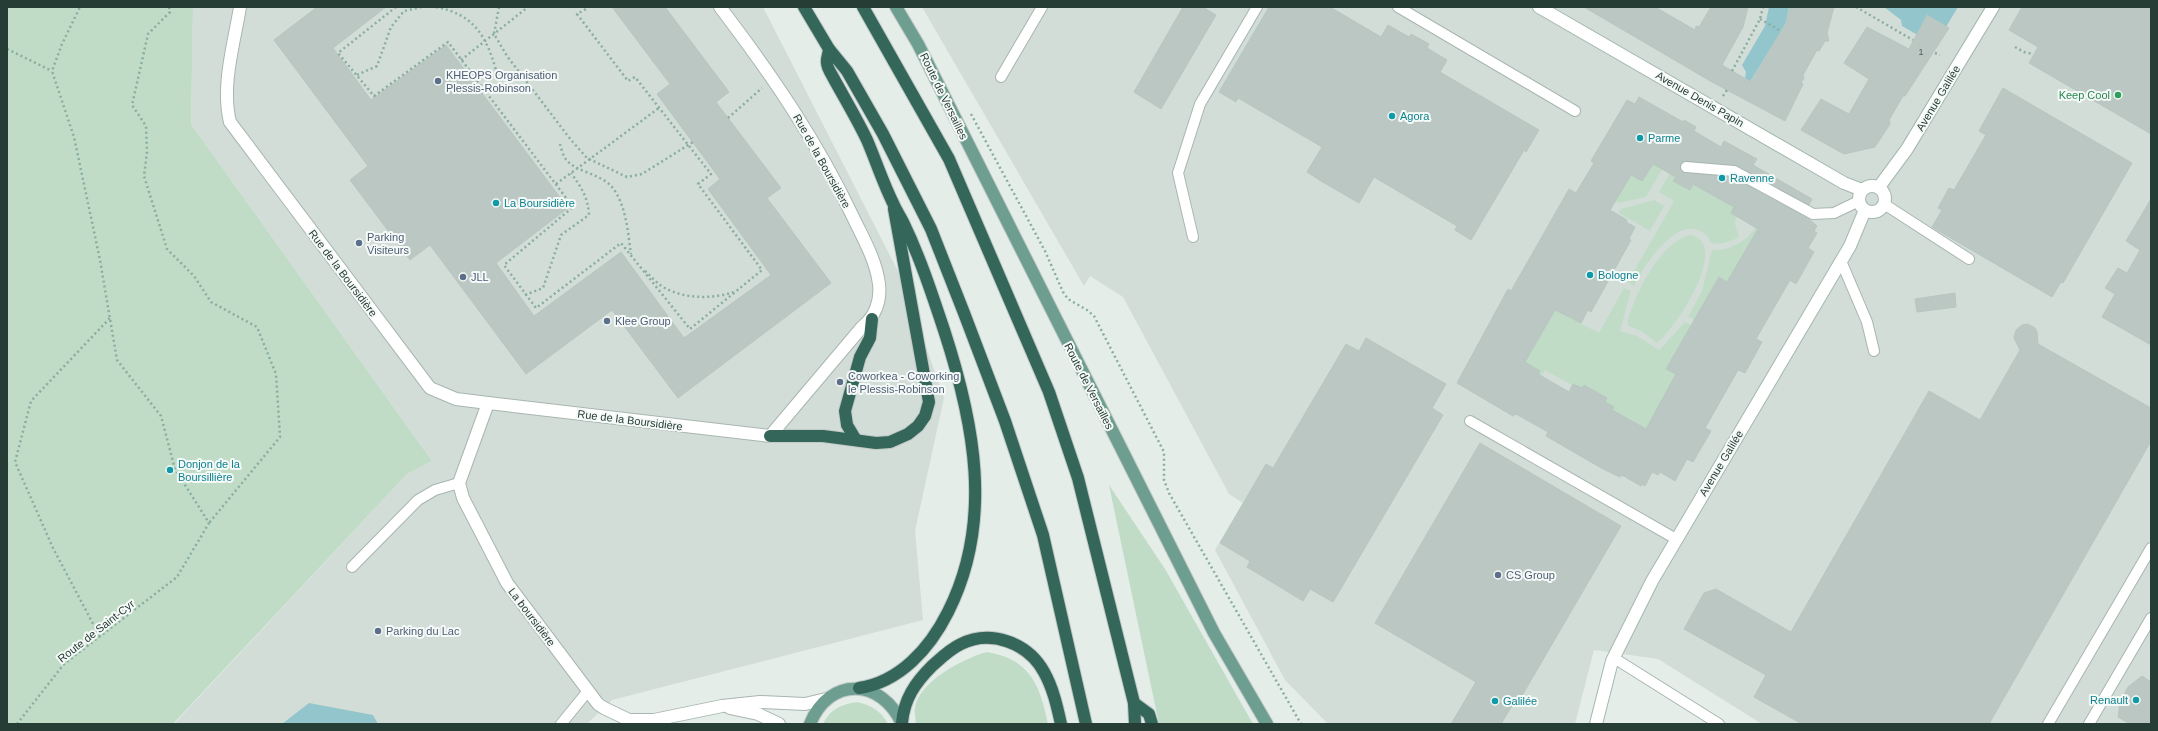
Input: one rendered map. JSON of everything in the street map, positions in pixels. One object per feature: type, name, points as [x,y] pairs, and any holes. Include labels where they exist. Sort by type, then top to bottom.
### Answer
[{"type":"highway","points":[[804,7],[829,49],[851,78],[883,134],[931,229],[1005,421],[1043,535],[1086,724]]},
{"type":"highway","points":[[863,7],[949,159],[1049,392],[1078,478],[1134,703],[1135,724]]},
{"type":"highway","points":[[829,49],[826,64],[866,138],[893,204],[922,266],[963,391],[974,456],[976,487],[972,540],[958,590],[942,625],[932,640],[906,666],[882,683],[859,688]]},
{"type":"highway","points":[[770,436],[823,436],[876,443],[890,442],[908,434],[918,426],[925,416],[928,402],[915,320],[896,233],[893,204]]},
{"type":"highway","points":[[856,440],[847,425],[845,411],[860,357],[870,338],[872,319]]},
{"type":"highway","points":[[902,724],[903,712],[909,693],[927,671],[946,653],[960,644],[973,639],[987,638],[1016,644],[1028,652],[1037,661],[1051,686],[1061,724]]},
{"type":"highway","points":[[1134,703],[1149,714],[1152,724]]},
{"type":"main road","name":"Route de Versailles","points":[[896,7],[918,44],[1207,619],[1267,724]]},
{"type":"main road","points":[[810,724],[818,708],[826,699],[846,690],[859,688],[872,691],[885,698],[895,709],[902,724]]},
{"type":"street","name":"Rue de la Boursidière","points":[[240,7],[227,91],[226,106],[230,122],[430,388],[456,399],[770,436],[862,327],[872,319],[879,297],[879,285],[872,258],[824,159],[773,78],[720,7]]},
{"type":"street","name":"Avenue Denis Papin","points":[[1540,7],[1844,182],[1862,200]]},
{"type":"street","name":"Avenue Galilée","points":[[1879,187],[1907,149],[1993,7]]},
{"type":"street","points":[[1872,185],[1879,187],[1884,193],[1884,204],[1882,208],[1874,212],[1862,200],[1872,185]]},
{"type":"street","name":"Avenue Galilée","points":[[1596,724],[1614,658],[1652,580],[1841,261],[1862,200]]},
{"type":"street","points":[[459,483],[488,403]]},
{"type":"street","name":"La boursidière","points":[[459,483],[463,498],[507,583],[588,691],[604,708],[629,720],[654,720],[722,706],[760,702],[805,704],[826,699]]},
{"type":"street","name":"La boursidière","points":[[722,706],[758,714],[779,724]]},
{"type":"lane","points":[[1001,77],[1042,7]]},
{"type":"lane","points":[[1193,237],[1178,173],[1200,104],[1257,7]]},
{"type":"lane","points":[[1398,7],[1575,111]]},
{"type":"lane","points":[[1686,167],[1734,171],[1813,214],[1834,213],[1862,200]]},
{"type":"lane","points":[[1884,204],[1969,259]]},
{"type":"lane","points":[[1841,261],[1867,322],[1874,351]]},
{"type":"lane","points":[[1470,421],[1676,539]]},
{"type":"lane","points":[[352,567],[418,500],[436,490],[459,483]]},
{"type":"lane","points":[[2048,724],[2151,548]]},
{"type":"lane","points":[[2089,724],[2151,618]]},
{"type":"lane","points":[[1614,658],[1719,724]]},
{"type":"lane","points":[[561,724],[588,691]]},
{"type":"path","points":[[80,7],[62,44],[52,71],[74,137],[100,260],[117,360],[161,416],[175,469],[209,523],[280,437],[276,374],[257,327],[211,302],[194,276],[167,249],[144,176],[147,152],[146,126],[132,105],[148,34],[170,12],[169,7]]},
{"type":"path","points":[[396,7],[338,53],[374,96],[448,42],[573,207],[504,265],[536,308],[621,243],[690,329],[762,270],[698,184],[711,174],[635,77],[628,81],[577,14],[586,9],[584,7]]},
{"type":"path","points":[[357,75],[377,66],[391,26],[404,11],[422,7]]},
{"type":"path","points":[[438,7],[456,12],[477,27],[485,41],[496,70]]},
{"type":"path","points":[[455,7],[456,12]]},
{"type":"path","points":[[499,7],[494,34],[507,56],[571,140],[589,159],[627,177],[642,174],[693,142]]},
{"type":"path","points":[[461,60],[528,7]]},
{"type":"path","points":[[1732,71],[1760,19],[1763,7]]},
{"type":"path","points":[[1856,7],[1913,40]]},
{"type":"path","points":[[1760,19],[1779,30]]},
{"type":"path","points":[[2015,47],[2024,52],[2034,54]]},
{"type":"path","points":[[7,49],[52,71]]},
{"type":"path","points":[[1935,53],[1940,56]]},
{"type":"path","points":[[728,118],[773,78]]},
{"type":"path","points":[[556,184],[659,108]]},
{"type":"path","points":[[970,112],[1045,251],[1063,292],[1068,299],[1094,316],[1164,452],[1164,480],[1169,493],[1301,724]]},
{"type":"path","points":[[560,144],[565,159],[578,168],[593,173],[611,186],[620,201],[629,236],[631,255]]},
{"type":"path","points":[[525,295],[543,288],[561,235],[589,215],[588,202],[582,187],[571,173]]},
{"type":"path","points":[[640,267],[666,289],[693,297],[723,296],[735,292]]},
{"type":"path","points":[[100,637],[53,548],[15,462],[31,400],[110,318]]},
{"type":"path","name":"Route de Saint-Cyr","points":[[17,724],[64,664],[177,577],[209,523]]},
{"type":"shaded area","points":[[193,7],[763,7],[903,281],[944,398],[915,531],[923,620],[612,700],[587,724],[174,724],[407,474],[432,461],[191,124]]},
{"type":"shaded area","points":[[922,7],[2151,7],[2151,724],[1762,724],[1658,659],[1594,650],[1575,724],[1328,724],[1285,680],[1215,550],[1243,503],[1229,494],[1123,297],[1090,276],[1084,286]]},
{"type":"green space","points":[[7,7],[193,7],[191,124],[432,461],[407,474],[173,724],[7,724]]},
{"type":"green space","points":[[1689,140],[1697,144],[1674,181],[1690,190],[1693,184],[1734,207],[1731,213],[1736,216],[1735,224],[1739,237],[1725,243],[1715,244],[1711,243],[1706,235],[1698,230],[1688,229],[1679,232],[1660,248],[1644,268],[1634,286],[1628,282],[1674,201],[1659,192]]},
{"type":"green space","points":[[1673,150],[1646,197],[1619,203],[1615,201],[1631,176],[1642,181],[1649,170],[1645,167]]},
{"type":"green space","points":[[1654,200],[1664,206],[1650,231],[1619,213],[1621,209]]},
{"type":"green space","points":[[1756,228],[1758,229],[1734,286],[1719,278],[1694,320],[1688,317],[1702,291],[1712,250],[1725,249],[1737,245]]},
{"type":"green space","points":[[1691,235],[1702,242],[1705,254],[1703,270],[1687,305],[1666,334],[1657,343],[1643,332],[1627,325],[1630,314],[1642,286],[1659,259],[1669,247],[1680,239]]},
{"type":"green space","points":[[1624,288],[1631,291],[1620,331],[1637,336],[1659,350],[1685,322],[1691,325],[1666,368],[1681,377],[1645,430],[1609,414],[1613,407],[1605,402],[1607,398],[1584,385],[1582,388],[1573,384],[1572,385],[1545,370],[1541,376],[1538,373],[1540,371],[1531,366],[1523,365],[1534,346],[1531,344],[1553,309],[1599,333]]},
{"type":"green space","points":[[1109,485],[1165,569],[1253,724],[1159,724]]},
{"type":"green space","points":[[987,652],[1014,661],[1031,676],[1041,697],[1048,724],[916,724],[915,708],[918,698],[924,689],[944,672],[966,660]]},
{"type":"green space","points":[[857,702],[875,709],[888,724],[823,724],[829,715],[837,708],[846,704]]},
{"type":"water","points":[[1769,7],[1789,7],[1786,23],[1750,82],[1745,78],[1746,72],[1742,65],[1765,26]]},
{"type":"water","points":[[1884,7],[1958,7],[1935,45],[1902,26],[1901,20]]},
{"type":"water","points":[[309,703],[373,715],[378,724],[282,724]]},
{"type":"building","name":"La Boursidière","points":[[317,7],[386,7],[333,48],[371,100],[446,45],[568,208],[496,263],[534,316],[621,252],[684,338],[771,275],[708,189],[720,179],[657,94],[670,84],[612,7],[665,7],[729,92],[716,102],[781,188],[767,198],[831,283],[678,398],[612,310],[526,374],[430,245],[410,260],[350,180],[368,166],[274,40]]},
{"type":"building","points":[[1183,7],[1203,7],[1216,15],[1161,109],[1134,92]]},
{"type":"building","name":"Agora","points":[[1269,7],[1330,7],[1381,37],[1388,25],[1409,37],[1411,34],[1429,44],[1427,48],[1447,60],[1440,72],[1539,130],[1526,152],[1524,150],[1471,240],[1455,230],[1457,226],[1374,177],[1359,203],[1321,181],[1307,172],[1322,147],[1238,98],[1236,102],[1219,92]]},
{"type":"building","points":[[1584,7],[1655,7],[1695,30],[1696,26],[1699,27],[1711,7],[1748,7],[1743,27],[1722,65],[1751,82],[1786,23],[1790,7],[1834,7],[1827,33],[1829,41],[1825,41],[1819,51],[1817,50],[1803,75],[1804,78],[1801,83],[1803,84],[1785,121],[1712,82]]},
{"type":"building","name":"Keep Cool","points":[[2022,7],[2151,7],[2151,134],[2029,63],[2038,47],[2009,30]]},
{"type":"building","points":[[1927,15],[1949,28],[1905,96],[1903,96],[1889,120],[1890,124],[1875,147],[1844,154],[1801,130],[1821,99],[1849,114],[1869,79],[1844,63],[1867,27],[1909,49]]},
{"type":"building","points":[[2003,88],[2132,163],[2063,283],[2061,282],[2052,297],[1932,227],[1942,210],[1938,208],[1949,188],[1954,190],[1986,135],[1979,131]]},
{"type":"building","points":[[1639,97],[1683,122],[1684,120],[1696,127],[1694,131],[1721,147],[1724,141],[1757,159],[1753,165],[1812,199],[1809,205],[1735,165],[1686,161],[1680,164],[1682,172],[1732,177],[1808,218],[1817,226],[1814,231],[1817,233],[1808,248],[1814,252],[1796,284],[1790,280],[1756,339],[1762,342],[1745,373],[1738,370],[1705,428],[1711,431],[1693,462],[1687,459],[1675,481],[1660,472],[1658,475],[1652,472],[1645,486],[1642,484],[1641,486],[1622,475],[1620,477],[1603,469],[1546,436],[1548,432],[1516,414],[1513,416],[1457,383],[1508,289],[1511,291],[1569,189],[1576,193],[1594,163],[1591,161],[1627,100],[1635,104]],"holes":[[[1653,164],[1676,177],[1673,181],[1690,190],[1693,184],[1734,207],[1731,213],[1758,229],[1727,282],[1719,277],[1666,369],[1676,374],[1646,429],[1612,410],[1614,407],[1605,402],[1607,398],[1584,385],[1582,388],[1573,384],[1569,392],[1538,374],[1540,371],[1525,362],[1555,310],[1581,323],[1588,310],[1591,312],[1631,240],[1629,239],[1635,227],[1626,222],[1627,220],[1610,210],[1631,175],[1642,181]]]},
{"type":"building","points":[[2151,199],[2151,345],[2102,317],[2115,294],[2105,288],[2118,268],[2127,273],[2140,250],[2126,241]]},
{"type":"building","points":[[1955,293],[1956,307],[1917,312],[1915,299]]},
{"type":"building","points":[[2028,324],[2035,328],[2037,332],[2038,344],[2151,408],[2151,441],[1989,724],[1802,724],[1754,697],[1766,675],[1684,629],[1704,593],[1716,589],[1791,632],[1929,391],[1980,420],[2020,350],[2014,338],[2016,330],[2022,325]]},
{"type":"building","points":[[1366,338],[1446,384],[1432,408],[1443,415],[1333,602],[1310,589],[1303,601],[1247,567],[1250,561],[1220,543],[1266,464],[1273,468],[1346,344],[1359,351]]},
{"type":"building","name":"CS Group","points":[[1480,443],[1621,526],[1516,706],[1513,704],[1501,724],[1451,724],[1476,682],[1375,623]]},
{"type":"building","name":"Renault","points":[[2142,676],[2151,682],[2151,724],[2130,724],[2118,717],[2120,703],[2128,687]]},
{"type":"place","name":"KHEOPS Organisation Plessis-Robinson","points":[[438,81]]},
{"type":"place","name":"Keep Cool","points":[[2118,95]]},
{"type":"place","name":"Agora","points":[[1392,116]]},
{"type":"place","name":"Parme","points":[[1640,138]]},
{"type":"place","name":"Ravenne","points":[[1722,178]]},
{"type":"place","name":"La Boursidière","points":[[496,203]]},
{"type":"place","name":"Parking Visiteurs","points":[[359,243]]},
{"type":"place","name":"Bologne","points":[[1590,275]]},
{"type":"place","name":"JLL","points":[[463,277]]},
{"type":"place","name":"Klee Group","points":[[607,321]]},
{"type":"place","name":"Coworkea - Coworking le Plessis-Robinson","points":[[840,382]]},
{"type":"place","name":"Donjon de la Boursillière","points":[[170,470]]},
{"type":"place","name":"CS Group","points":[[1498,575]]},
{"type":"place","name":"Parking du Lac","points":[[378,631]]},
{"type":"place","name":"Renault","points":[[2136,700]]},
{"type":"place","name":"Galilée","points":[[1495,701]]}]
